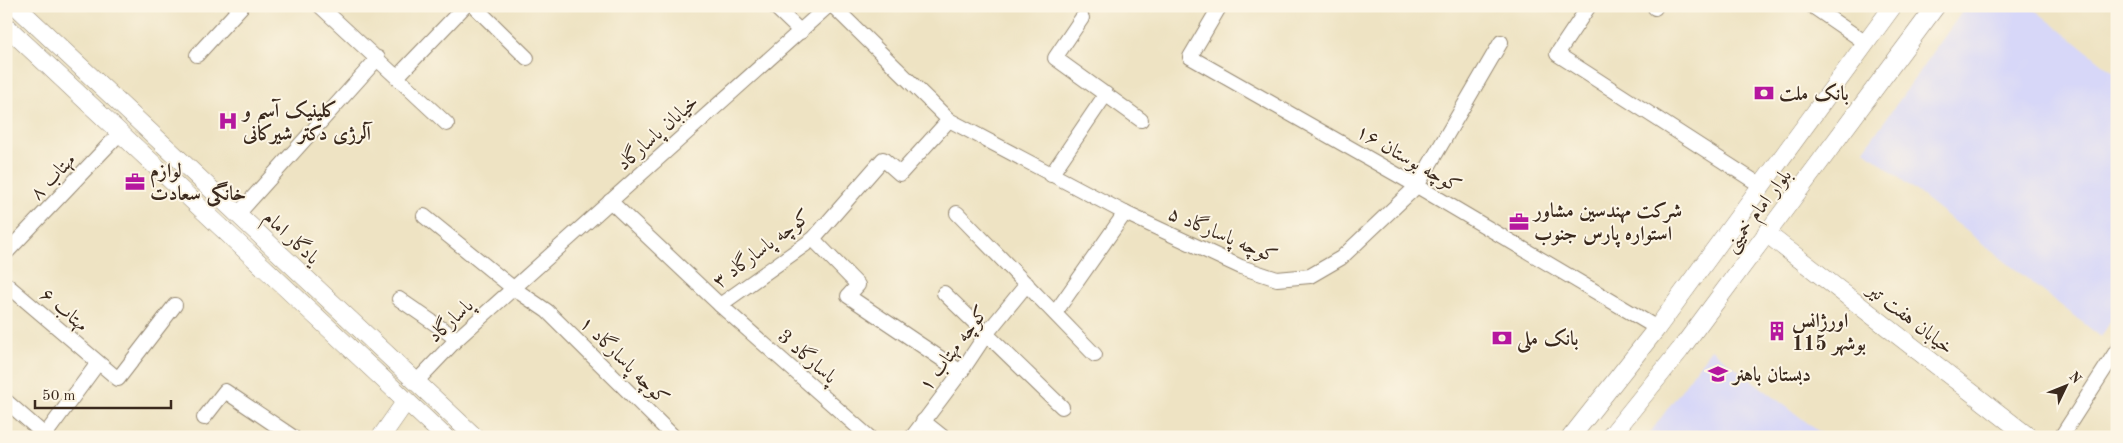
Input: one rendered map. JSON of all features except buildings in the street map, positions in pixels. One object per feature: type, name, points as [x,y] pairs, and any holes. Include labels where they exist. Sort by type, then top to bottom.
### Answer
[{"type":"street","name":"یادگار امام","points":[[16,6],[475,437]]},
{"type":"street","points":[[197,55],[242,6]]},
{"type":"street","points":[[320,6],[398,76],[447,124]]},
{"type":"street","points":[[398,76],[466,6]]},
{"type":"street","points":[[474,6],[528,58]]},
{"type":"street","points":[[774,6],[801,32]]},
{"type":"street","name":"خیابان پاسارگاد","points":[[514,288],[828,6]]},
{"type":"street","name":"کوچه پاسارگاد ۵","points":[[833,6],[949,120],[1125,213],[1241,267],[1277,279],[1310,276],[1341,258],[1418,186],[1502,42]]},
{"type":"street","name":"کوچه بوستان ۱۶","points":[[1220,6],[1190,57],[1418,186],[1657,328]]},
{"type":"street","points":[[1589,6],[1557,54],[1760,185]]},
{"type":"street","points":[[1812,6],[1866,43]]},
{"type":"street","name":"بلوار امام خمینی","points":[[1571,437],[1657,328],[1892,6]]},
{"type":"street","name":"بلوار امام خمینی","points":[[1610,437],[1680,350],[1936,6]]},
{"type":"street","points":[[1082,18],[1055,58],[1141,120]]},
{"type":"street","name":"یادگار امام","points":[[6,26],[445,437]]},
{"type":"street","points":[[237,215],[378,58]]},
{"type":"street","points":[[1051,175],[1106,94]]},
{"type":"street","name":"کوچه پاسارگاد ۳","points":[[610,201],[720,305],[813,239],[883,159],[900,174],[949,120]]},
{"type":"street","name":"مهتاب ۸","points":[[8,248],[121,132]]},
{"type":"street","points":[[957,213],[1095,355]]},
{"type":"street","points":[[1055,314],[1125,213]]},
{"type":"street","name":"کوچه پاسارگاد ۱","points":[[424,216],[514,288],[547,311],[674,437]]},
{"type":"street","name":"خیابان هفت تیر","points":[[1766,233],[2029,437]]},
{"type":"street","points":[[813,239],[858,285],[848,296],[960,372]]},
{"type":"street","name":"مهتاب ۶","points":[[6,284],[118,379],[175,305]]},
{"type":"street","name":"کوچه مهتاب ۱","points":[[912,437],[987,333],[1027,284]]},
{"type":"street","name":"پاسارگاد","points":[[416,382],[457,339],[514,288]]},
{"type":"street","points":[[944,293],[1062,407]]},
{"type":"street","points":[[399,299],[457,339]]},
{"type":"street","name":"پاسارگاد 3","points":[[720,305],[869,437]]},
{"type":"street","points":[[2061,437],[2117,350]]},
{"type":"street","points":[[6,401],[46,436],[98,364]]},
{"type":"street","points":[[204,418],[225,391],[293,437]]},
{"type":"street","points":[[381,437],[406,402]]},
{"type":"street","points":[[923,421],[943,437]]},
{"type":"shaded area","points":[[1966,6],[2030,6],[2117,75],[2112,100],[2117,110],[2117,178],[2106,192],[2117,199],[2117,311],[2101,337],[1864,150]]},
{"type":"shaded area","name":"دبستان باهنر","points":[[1711,349],[1775,398],[1826,437],[1647,437]]},
{"type":"place","name":"بانک ملت","points":[[1764,93]]},
{"type":"place","name":"کلینیک آسم و آلرژی دکتر شیرکانی","points":[[228,121]]},
{"type":"place","name":"لوازم خانگی سعادت","points":[[135,182]]},
{"type":"place","name":"شرکت مهندسین مشاور استواره پارس جنوب","points":[[1519,222]]},
{"type":"place","name":"اورژانس 115 بوشهر","points":[[1777,331]]},
{"type":"place","name":"بانک ملی","points":[[1502,338]]},
{"type":"place","name":"دبستان باهنر","points":[[1718,374]]}]
